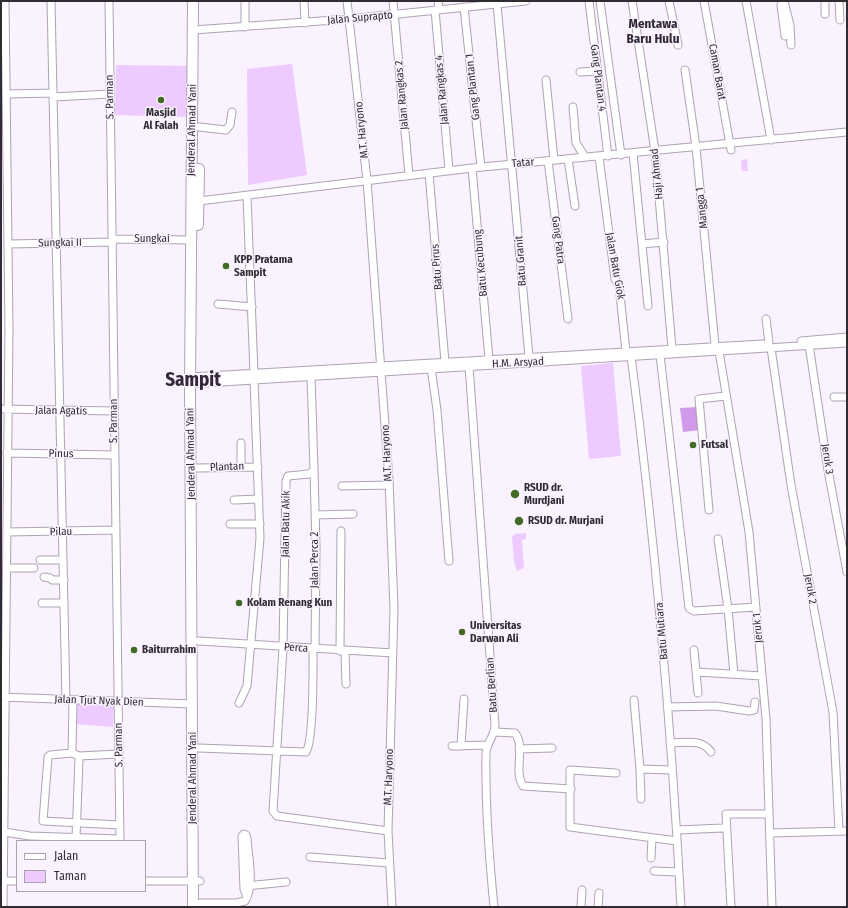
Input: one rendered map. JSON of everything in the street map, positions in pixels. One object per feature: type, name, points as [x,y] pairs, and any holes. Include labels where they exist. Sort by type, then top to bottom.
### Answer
[{"type":"highway","name":"Jenderal Ahmad Yani","points":[[193,1],[196,30],[199,127],[199,201],[193,381]]},
{"type":"highway","name":"Jenderal Ahmad Yani","points":[[198,906],[193,704],[195,474],[191,240],[196,30],[200,1]]},
{"type":"highway","name":"Jenderal Ahmad Yani","points":[[195,584],[199,641],[200,748],[197,881]]},
{"type":"street","points":[[3,907],[3,697],[7,568],[7,453],[3,409],[8,244],[3,209],[7,94],[5,1]]},
{"type":"street","points":[[51,1],[64,603],[70,700],[76,754],[78,823],[76,838]]},
{"type":"street","name":"S. Parman","points":[[109,1],[120,840]]},
{"type":"street","points":[[245,1],[245,27]]},
{"type":"street","points":[[304,1],[305,23]]},
{"type":"street","name":"M.T. Haryono","points":[[347,1],[367,180],[382,368],[394,584],[388,831],[392,907]]},
{"type":"street","name":"Jalan Rangkas 2","points":[[393,1],[409,175]]},
{"type":"street","name":"Jalan Rangkas 4","points":[[438,1],[437,10],[449,170]]},
{"type":"street","name":"Jalan Suprapto","points":[[196,30],[305,23],[395,15],[466,5],[526,1]]},
{"type":"street","name":"Gang Plantan 4","points":[[589,1],[608,156]]},
{"type":"street","points":[[600,1],[622,154]]},
{"type":"street","name":"Haji Ahmad","points":[[632,1],[655,151],[672,348]]},
{"type":"street","points":[[669,1],[678,45]]},
{"type":"street","name":"Caman Barat","points":[[704,1],[731,147]]},
{"type":"street","points":[[746,1],[771,140]]},
{"type":"street","points":[[781,1],[785,36]]},
{"type":"street","points":[[784,1],[790,25],[791,45]]},
{"type":"street","points":[[825,1],[826,14]]},
{"type":"street","points":[[839,1],[840,20]]},
{"type":"street","name":"Batu Granit","points":[[496,3],[529,357]]},
{"type":"street","name":"Gang Plantan 1","points":[[466,5],[481,167]]},
{"type":"street","name":"Mangga 1","points":[[685,70],[696,147],[717,348]]},
{"type":"street","points":[[580,72],[597,71]]},
{"type":"street","name":"Gang Patra","points":[[546,80],[551,160],[568,319]]},
{"type":"street","points":[[7,94],[110,94]]},
{"type":"street","points":[[573,107],[576,143],[585,158]]},
{"type":"street","points":[[199,127],[226,130],[230,125],[232,112]]},
{"type":"street","name":"Tatar","points":[[199,201],[449,170],[696,147],[731,147],[771,140],[847,134]]},
{"type":"street","points":[[633,153],[648,306]]},
{"type":"street","name":"Jalan Batu Giok","points":[[599,157],[615,279],[619,285],[628,354]]},
{"type":"street","points":[[568,159],[575,206]]},
{"type":"street","name":"Batu Kecubung","points":[[472,168],[490,359]]},
{"type":"street","name":"Batu Pirus","points":[[429,173],[445,362]]},
{"type":"street","points":[[239,703],[247,686],[260,524],[248,196]]},
{"type":"street","name":"Sungkai","points":[[113,241],[191,240]]},
{"type":"street","name":"Sungkai II","points":[[8,244],[113,241]]},
{"type":"street","points":[[642,244],[664,242]]},
{"type":"street","points":[[218,304],[252,307]]},
{"type":"street","name":"Jeruk 2","points":[[766,319],[791,485],[833,712],[843,831]]},
{"type":"street","name":"H.M. Arsyad","points":[[770,346],[847,337]]},
{"type":"street","name":"H.M. Arsyad","points":[[193,381],[382,368],[469,366],[628,354],[672,348],[717,348],[847,343]]},
{"type":"street","name":"Jeruk 3","points":[[809,345],[828,470],[847,572]]},
{"type":"street","name":"H.M. Arsyad","points":[[298,373],[311,376],[445,362],[529,357],[628,354],[660,355],[717,348]]},
{"type":"street","name":"Jeruk 1","points":[[717,348],[747,523],[756,607],[766,719],[772,907]]},
{"type":"street","name":"Batu Mutiara","points":[[628,354],[655,552],[677,830],[681,907]]},
{"type":"street","points":[[660,355],[689,608],[694,611],[756,607]]},
{"type":"street","name":"Batu Berlian","points":[[469,366],[494,732],[486,752],[487,812],[494,907]]},
{"type":"street","points":[[431,368],[438,419],[450,561]]},
{"type":"street","points":[[311,376],[314,470]]},
{"type":"street","points":[[709,510],[699,398],[726,396]]},
{"type":"street","points":[[834,397],[847,397]]},
{"type":"street","name":"Jalan Agatis","points":[[3,409],[114,412]]},
{"type":"street","points":[[241,443],[241,467]]},
{"type":"street","name":"Pinus","points":[[7,453],[114,455]]},
{"type":"street","name":"Plantan","points":[[195,474],[258,466]]},
{"type":"street","name":"Jalan Perca 2","points":[[276,751],[302,753],[308,750],[312,705],[314,649],[314,470]]},
{"type":"street","name":"Jalan Batu Akik","points":[[283,648],[287,477],[290,475],[309,474],[314,470]]},
{"type":"street","points":[[342,486],[389,485]]},
{"type":"street","points":[[234,500],[259,499]]},
{"type":"street","points":[[315,515],[353,514]]},
{"type":"street","points":[[230,524],[260,524]]},
{"type":"street","name":"Pilau","points":[[7,532],[116,530]]},
{"type":"street","points":[[341,531],[343,652],[346,684]]},
{"type":"street","points":[[718,539],[728,609],[734,674]]},
{"type":"street","points":[[40,560],[63,560]]},
{"type":"street","points":[[7,568],[34,568]]},
{"type":"street","points":[[44,577],[52,580],[64,580]]},
{"type":"street","points":[[42,603],[64,603]]},
{"type":"street","name":"Perca","points":[[199,641],[250,644],[283,648],[393,654]]},
{"type":"street","points":[[283,648],[272,807],[274,814],[277,816],[388,831]]},
{"type":"street","points":[[694,650],[698,693]]},
{"type":"street","points":[[697,672],[762,676]]},
{"type":"street","name":"Jalan Tjut Nyak Dien","points":[[3,697],[193,704]]},
{"type":"street","points":[[461,746],[464,699]]},
{"type":"street","points":[[634,700],[641,799]]},
{"type":"street","points":[[667,706],[716,706],[749,711],[754,710],[755,702]]},
{"type":"street","points":[[494,732],[515,733],[519,749],[520,778],[523,786],[570,790]]},
{"type":"street","points":[[670,743],[701,743],[707,746],[711,752]]},
{"type":"street","points":[[452,746],[488,745]]},
{"type":"street","points":[[200,748],[276,751]]},
{"type":"street","points":[[519,749],[552,748]]},
{"type":"street","points":[[119,754],[50,755],[48,757],[47,789],[43,819],[45,822],[120,825]]},
{"type":"street","points":[[640,769],[672,770]]},
{"type":"street","points":[[616,773],[572,770],[570,773],[570,827],[677,841]]},
{"type":"street","points":[[731,907],[726,814],[770,814]]},
{"type":"street","points":[[677,830],[722,828]]},
{"type":"street","points":[[770,833],[843,831]]},
{"type":"street","points":[[4,832],[30,836],[120,840]]},
{"type":"street","points":[[198,906],[236,904],[245,901],[247,897],[247,886],[247,838],[244,834],[242,836],[247,886]]},
{"type":"street","points":[[651,858],[652,838]]},
{"type":"street","points":[[310,857],[389,863]]},
{"type":"street","points":[[654,871],[679,872]]},
{"type":"street","points":[[3,880],[16,880]]},
{"type":"street","points":[[146,881],[197,881]]},
{"type":"street","points":[[247,886],[286,882]]},
{"type":"street","points":[[581,907],[582,890]]},
{"type":"street","points":[[598,907],[599,893]]},
{"type":"green space","points":[[292,64],[307,175],[248,185],[247,69]]},
{"type":"green space","points":[[116,65],[191,66],[190,117],[115,115]]},
{"type":"green space","points":[[747,159],[748,171],[742,171],[741,160]]},
{"type":"green space","points":[[613,363],[621,456],[589,459],[581,366]]},
{"type":"green space","points":[[526,533],[526,539],[522,540],[524,568],[517,571],[514,561],[512,536],[515,534]]},
{"type":"green space","points":[[75,704],[114,706],[113,727],[74,724]]},
{"type":"shaded area","points":[[697,407],[699,430],[683,432],[680,408]]},
{"type":"place","name":"Masjid Al Falah","points":[[161,100]]},
{"type":"place","name":"KPP Pratama Sampit","points":[[226,266]]},
{"type":"place","name":"Futsal","points":[[693,445]]},
{"type":"place","name":"RSUD dr. Murdjani","points":[[515,494]]},
{"type":"place","name":"RSUD dr. Murjani","points":[[519,521]]},
{"type":"place","name":"Kolam Renang Kun","points":[[239,603]]},
{"type":"place","name":"Universitas Darwan Ali","points":[[462,632]]},
{"type":"place","name":"Baiturrahim","points":[[134,650]]},
{"type":"district","name":"Mentawa Baru Hulu","points":[[653,32]]},
{"type":"district","name":"Sampit","points":[[193,381]]}]
